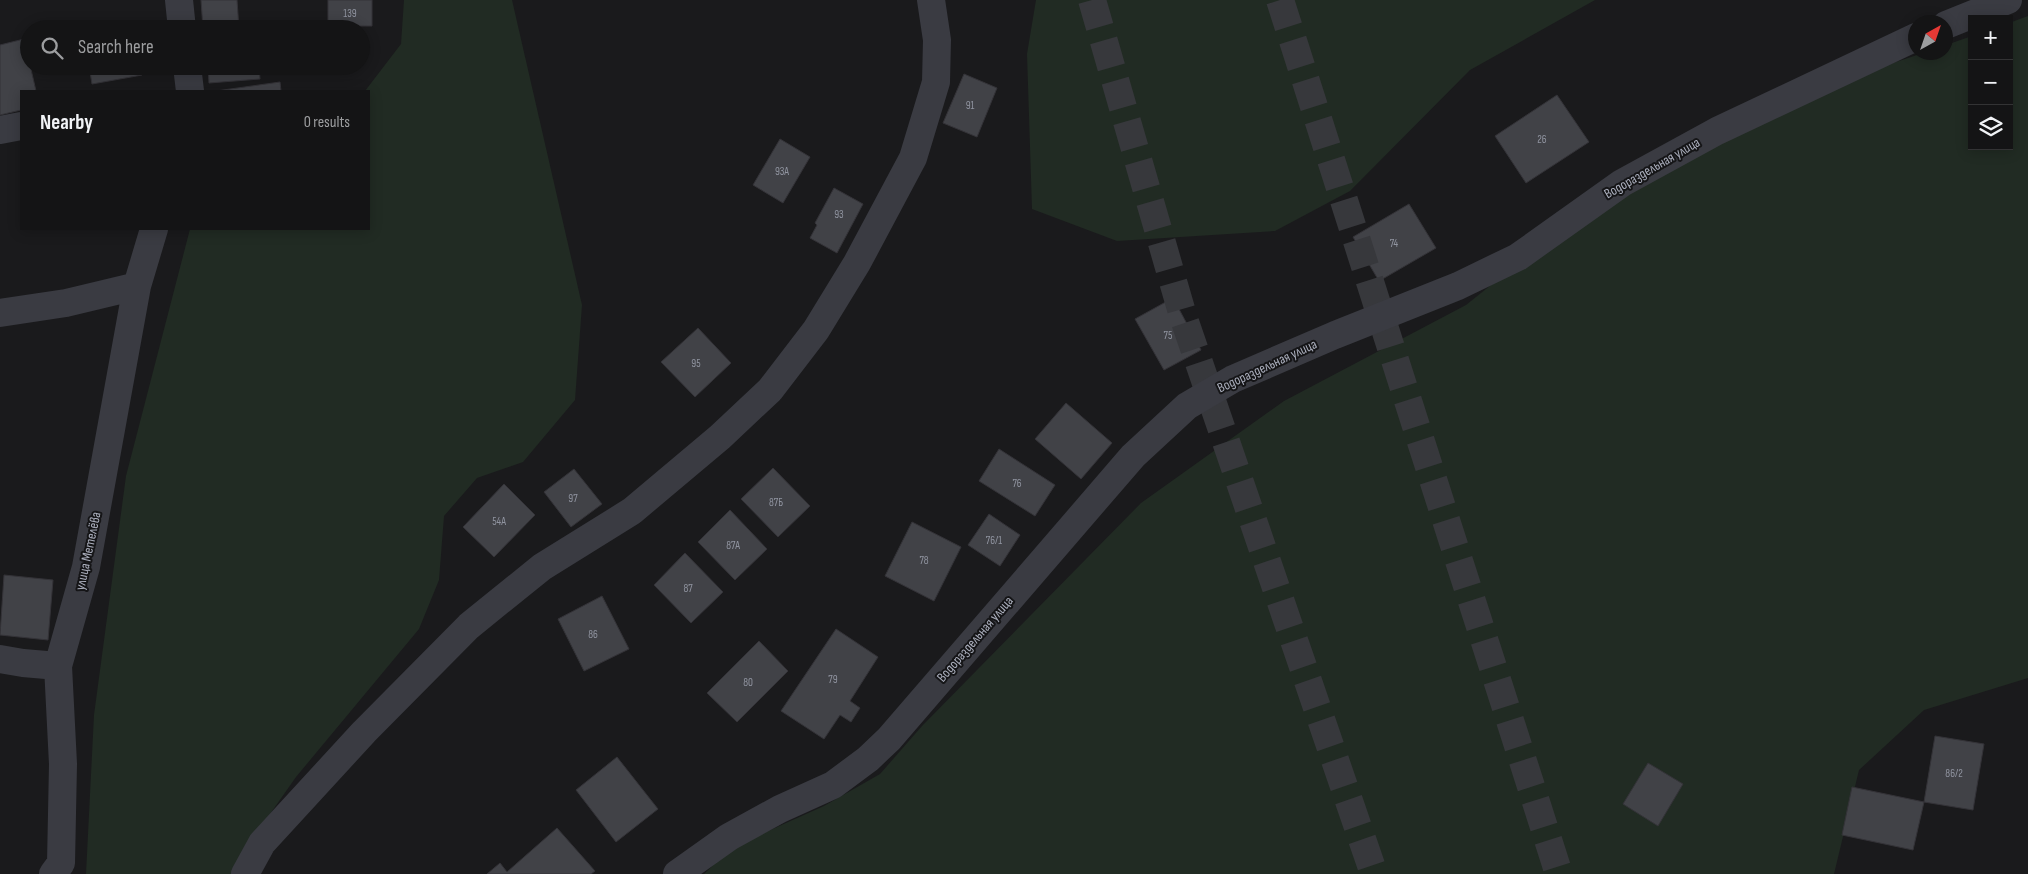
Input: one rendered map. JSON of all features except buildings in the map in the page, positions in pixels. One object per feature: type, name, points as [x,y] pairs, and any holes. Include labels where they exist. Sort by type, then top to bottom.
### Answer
[{"type":"street","points":[[178,0],[181,20]]},
{"type":"street","points":[[245,874],[262,843],[364,732],[469,626],[542,567],[632,511],[720,437],[770,390],[816,330],[857,263],[913,158],[936,82],[937,40],[931,0]]},
{"type":"street","points":[[1953,22],[2008,0]]},
{"type":"street","name":"Водораздельная улица","points":[[677,874],[729,837],[780,809],[833,785],[868,759],[889,739],[1133,456],[1188,406],[1233,379],[1335,335],[1458,286],[1518,257],[1631,178],[1717,130],[1908,41]]},
{"type":"street","points":[[0,130],[20,126]]},
{"type":"street","name":"улица Метелёва","points":[[52,874],[61,863],[63,764],[58,666],[86,567],[137,286],[154,230]]},
{"type":"street","points":[[0,313],[66,303],[137,286]]},
{"type":"street","points":[[0,659],[58,666]]},
{"type":"shaded area","points":[[404,0],[512,0],[582,305],[575,400],[523,462],[477,478],[444,516],[439,580],[419,629],[296,777],[244,851],[236,874],[86,874],[94,715],[126,476],[190,230],[370,230],[370,90],[366,90],[401,44]]},
{"type":"shaded area","points":[[1036,0],[1595,0],[1470,70],[1350,191],[1275,231],[1117,241],[1032,209],[1027,54]]},
{"type":"shaded area","points":[[2028,16],[2028,678],[1924,710],[1859,770],[1834,874],[704,874],[732,847],[824,806],[880,774],[922,726],[1141,503],[1284,401],[1466,305],[1602,196],[1854,76],[1908,58],[1908,60],[1953,60],[1953,43],[1968,37],[1968,150],[2013,150],[2013,22]]},
{"type":"tunnel","points":[[1092,0],[1183,316],[1374,874]]},
{"type":"tunnel","points":[[1280,0],[1559,874]]}]
